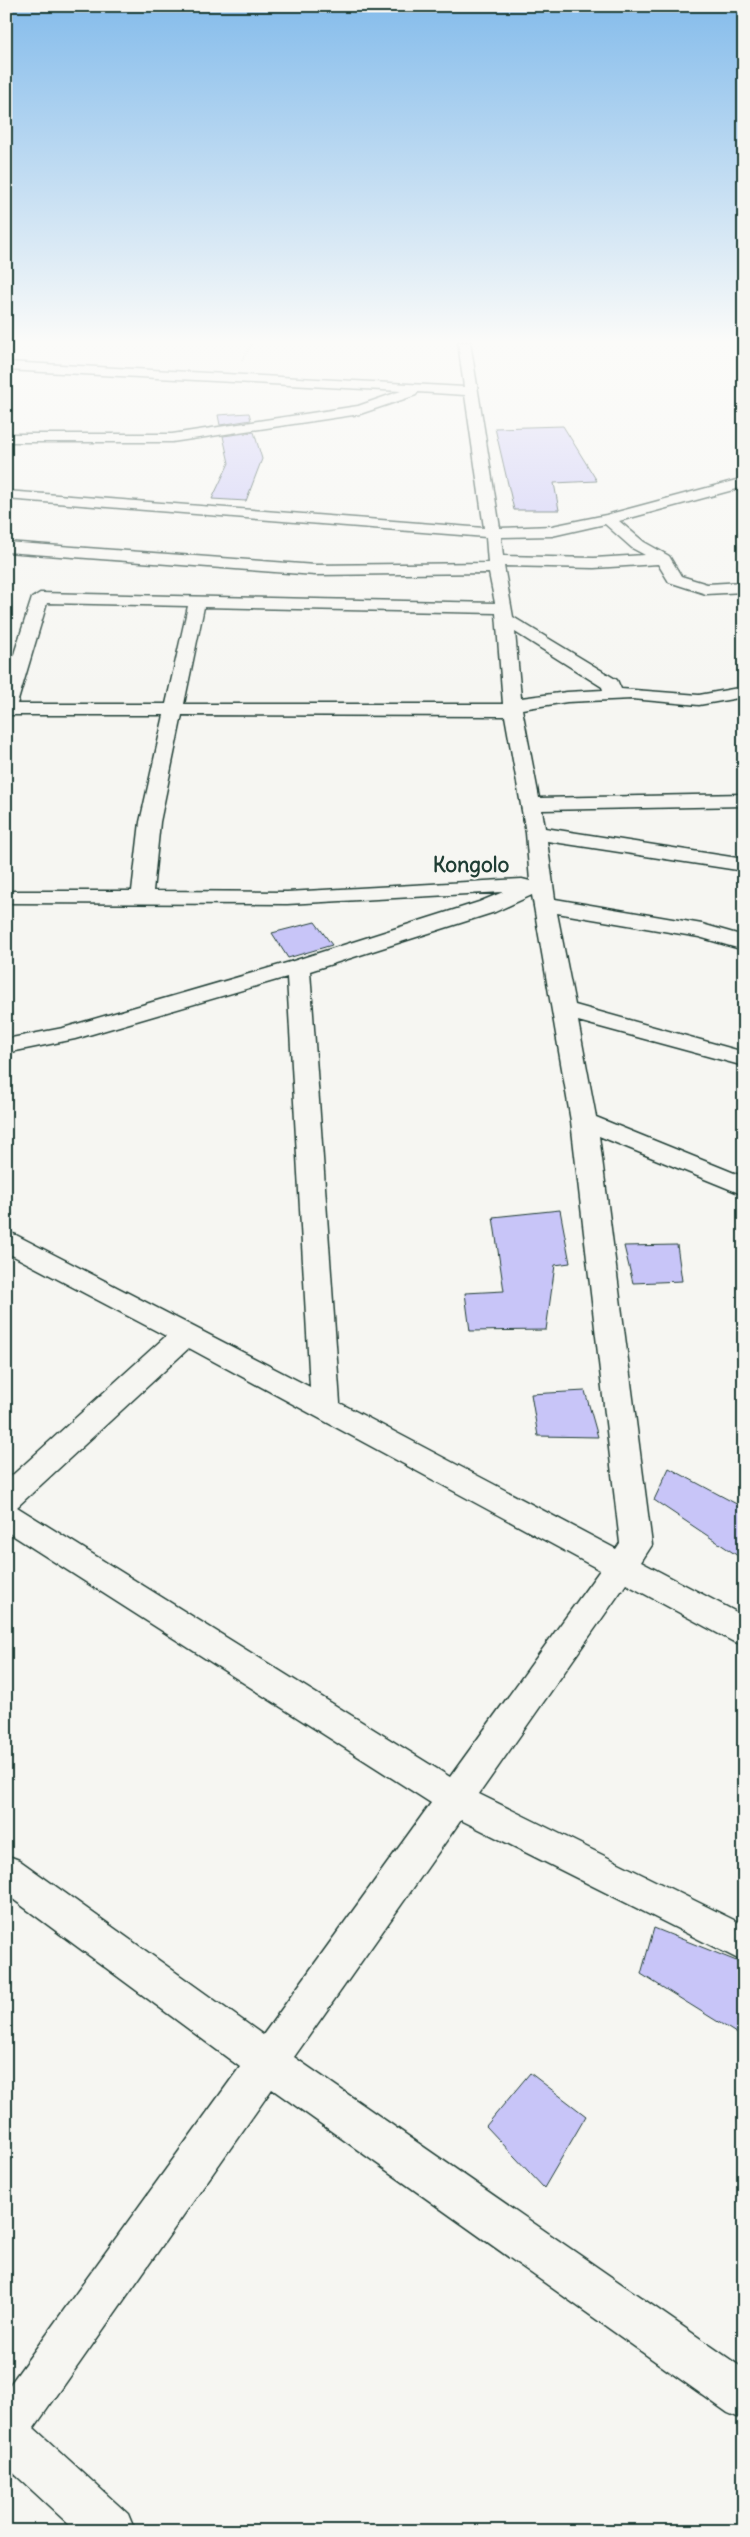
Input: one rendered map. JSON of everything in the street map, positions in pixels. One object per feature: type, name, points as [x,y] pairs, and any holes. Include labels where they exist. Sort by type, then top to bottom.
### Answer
[{"type":"street","points":[[6,2429],[636,1545],[584,1121],[543,894],[536,833],[513,707],[505,614],[481,460]]},
{"type":"street","points":[[6,547],[315,570],[495,554],[552,531],[608,519],[744,482]]},
{"type":"street","points":[[6,495],[495,554],[594,563],[663,560]]},
{"type":"street","points":[[608,519],[638,545],[663,560],[676,579],[706,589],[744,587]]},
{"type":"street","points":[[613,694],[611,684],[568,659],[505,614],[40,598],[6,709],[174,710],[513,707],[567,697],[613,694],[699,700],[744,692]]},
{"type":"street","points":[[142,898],[150,822],[198,602]]},
{"type":"street","points":[[531,804],[744,800]]},
{"type":"street","points":[[536,833],[744,865]]},
{"type":"street","points":[[6,1046],[67,1034],[298,967],[487,907],[543,894]]},
{"type":"street","points":[[6,898],[286,898],[543,894],[702,931],[744,943]]},
{"type":"street","points":[[298,967],[326,1409]]},
{"type":"street","points":[[565,1010],[744,1058]]},
{"type":"street","points":[[584,1121],[744,1187]]},
{"type":"street","points":[[6,1241],[186,1334],[744,1632]]},
{"type":"street","points":[[6,1498],[186,1334]]},
{"type":"street","points":[[6,1515],[454,1799],[744,1944]]},
{"type":"street","points":[[6,1872],[268,2062],[744,2397]]},
{"type":"street","points":[[6,2434],[111,2531]]},
{"type":"building","points":[[228,460],[261,460],[246,501],[212,499],[229,463]]},
{"type":"building","points":[[503,460],[584,460],[597,481],[554,483],[559,510],[514,510]]},
{"type":"building","points":[[315,922],[332,945],[288,958],[272,933]]},
{"type":"building","points":[[560,1210],[570,1263],[555,1265],[546,1330],[470,1331],[465,1293],[504,1291],[493,1217]]},
{"type":"building","points":[[677,1245],[682,1281],[633,1283],[624,1246]]},
{"type":"building","points":[[585,1391],[598,1437],[538,1436],[531,1394]]},
{"type":"building","points":[[669,1468],[744,1508],[744,1560],[654,1500]]},
{"type":"building","points":[[654,1928],[744,1964],[744,2038],[641,1974]]},
{"type":"building","points":[[530,2073],[586,2116],[544,2188],[486,2126]]},
{"type":"district","name":"Kongolo","points":[[471,865]]}]
